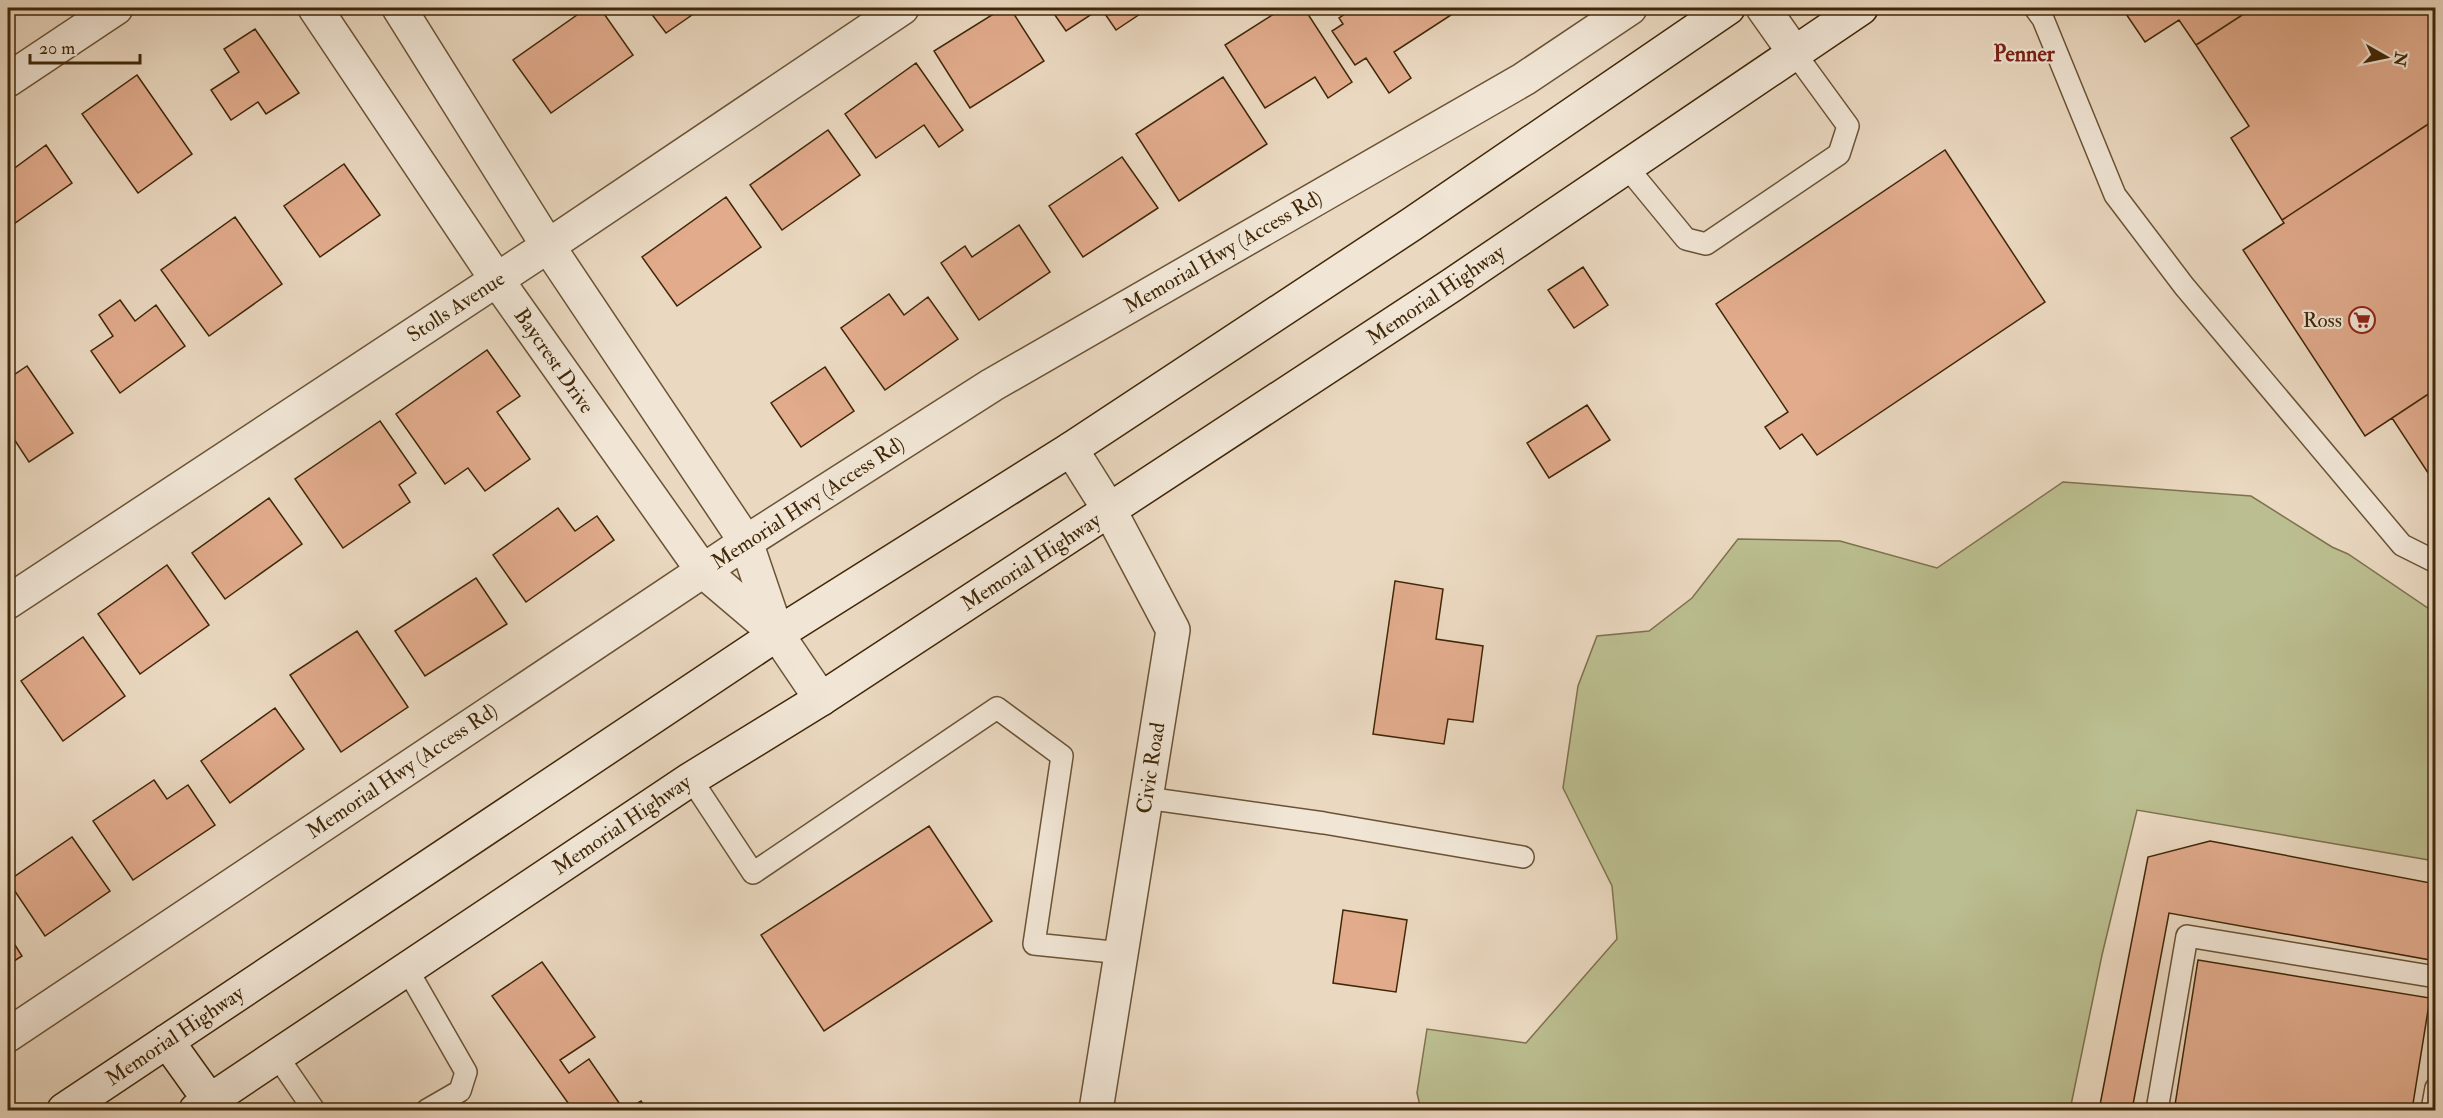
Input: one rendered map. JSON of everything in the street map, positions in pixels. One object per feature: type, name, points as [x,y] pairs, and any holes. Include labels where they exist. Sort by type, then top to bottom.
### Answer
[{"type":"street","points":[[8,80],[116,8]]},
{"type":"street","name":"Baycrest Drive","points":[[315,8],[497,280],[704,571],[777,634],[821,699]]},
{"type":"street","name":"Baycrest Drive","points":[[399,8],[548,246],[746,542],[777,634]]},
{"type":"street","name":"Stolls Avenue","points":[[8,602],[497,280],[902,8]]},
{"type":"street","name":"Memorial Hwy (Access Rd)","points":[[8,1035],[746,542],[992,385],[1524,79],[1630,8]]},
{"type":"street","name":"Memorial Highway","points":[[64,1110],[777,634],[1071,449],[1402,231],[1728,8]]},
{"type":"street","points":[[1763,8],[1794,52]]},
{"type":"street","name":"Memorial Highway","points":[[203,1106],[691,779],[821,699],[1452,285],[1861,8]]},
{"type":"street","name":"Civic Road","points":[[1071,449],[1110,511],[1173,630],[1096,1110]]},
{"type":"street","points":[[167,1041],[203,1106]]},
{"type":"lane","points":[[2035,8],[2043,19],[2115,195],[2184,286],[2402,545],[2436,562]]},
{"type":"lane","points":[[1626,166],[1686,239],[1706,244],[1839,154],[1848,126],[1794,52]]},
{"type":"lane","points":[[691,779],[753,873],[997,708],[1062,756],[1034,944],[1122,953]]},
{"type":"lane","points":[[1146,798],[1324,823],[1522,857]]},
{"type":"lane","points":[[2157,1110],[2187,936],[2436,977]]},
{"type":"lane","points":[[407,969],[466,1072],[460,1091],[427,1110]]},
{"type":"lane","points":[[277,1056],[314,1110]]},
{"type":"lane","points":[[2432,1110],[2436,1088]]},
{"type":"green space","points":[[2063,482],[2251,496],[2332,547],[2348,554],[2435,613],[2435,861],[2137,810],[2102,955],[2070,1110],[1421,1110],[1417,1093],[1427,1029],[1526,1043],[1617,939],[1612,886],[1563,788],[1578,686],[1597,636],[1649,631],[1692,598],[1738,539],[1840,541],[1937,568]]},
{"type":"building","points":[[587,8],[600,8],[633,55],[551,113],[513,60]]},
{"type":"building","points":[[647,8],[702,8],[666,33]]},
{"type":"building","points":[[1003,8],[1010,8],[1044,61],[970,108],[934,51]]},
{"type":"building","points":[[1050,8],[1101,8],[1066,31]]},
{"type":"building","points":[[1101,8],[1149,8],[1116,30]]},
{"type":"building","points":[[1283,8],[1304,8],[1352,82],[1328,98],[1315,77],[1265,108],[1225,45]]},
{"type":"building","points":[[1345,8],[1446,8],[1451,15],[1394,52],[1411,78],[1389,93],[1366,58],[1355,65],[1332,31],[1343,24],[1339,18],[1348,12]]},
{"type":"building","points":[[2122,8],[2253,8],[2196,45],[2179,20],[2145,42]]},
{"type":"building","points":[[2253,8],[2436,8],[2436,119],[2282,220],[2231,138],[2249,126],[2196,45]]},
{"type":"building","points":[[255,29],[299,93],[266,114],[258,102],[231,120],[211,90],[239,72],[224,49]]},
{"type":"building","points":[[916,63],[963,130],[939,147],[924,125],[876,158],[845,114]]},
{"type":"building","points":[[137,75],[192,154],[138,193],[82,114]]},
{"type":"building","points":[[1223,77],[1267,144],[1179,201],[1136,134]]},
{"type":"building","name":"Ross","points":[[2436,119],[2436,389],[2365,436],[2243,250],[2284,223],[2282,220]]},
{"type":"building","points":[[828,130],[860,175],[782,230],[750,185]]},
{"type":"building","points":[[46,145],[72,183],[8,228],[8,173]]},
{"type":"building","points":[[1945,150],[2045,302],[1817,455],[1802,434],[1780,449],[1765,427],[1788,412],[1716,304]]},
{"type":"building","points":[[1122,157],[1158,208],[1083,257],[1049,206]]},
{"type":"building","points":[[344,164],[380,215],[320,257],[284,206]]},
{"type":"building","points":[[726,197],[761,247],[677,306],[642,257]]},
{"type":"building","points":[[235,217],[282,284],[209,336],[161,270]]},
{"type":"building","points":[[1019,225],[1050,272],[979,320],[941,263],[965,246],[972,257]]},
{"type":"building","points":[[1583,267],[1608,305],[1574,328],[1548,290]]},
{"type":"building","points":[[889,294],[904,315],[928,297],[958,339],[885,390],[841,328]]},
{"type":"building","points":[[120,300],[135,321],[156,305],[185,346],[120,393],[91,351],[113,336],[99,315]]},
{"type":"building","points":[[487,350],[520,396],[497,412],[530,459],[485,491],[468,468],[445,484],[396,414]]},
{"type":"building","points":[[27,366],[73,433],[29,462],[8,430],[8,379]]},
{"type":"building","points":[[825,367],[854,411],[801,447],[771,403]]},
{"type":"building","points":[[2436,389],[2436,485],[2392,418]]},
{"type":"building","points":[[1587,405],[1610,440],[1549,478],[1527,443]]},
{"type":"building","points":[[380,421],[416,473],[399,485],[410,502],[343,548],[295,479]]},
{"type":"building","points":[[269,498],[302,544],[225,599],[192,553]]},
{"type":"building","points":[[558,508],[575,531],[597,516],[614,540],[526,602],[493,555]]},
{"type":"building","points":[[167,565],[209,625],[140,674],[98,614]]},
{"type":"building","points":[[476,578],[507,624],[425,676],[395,631]]},
{"type":"building","points":[[1395,581],[1443,589],[1436,639],[1483,646],[1473,722],[1448,719],[1444,744],[1373,734]]},
{"type":"building","points":[[357,631],[408,707],[341,752],[290,675]]},
{"type":"building","points":[[83,637],[125,696],[63,741],[21,681]]},
{"type":"building","points":[[275,708],[304,749],[230,803],[201,761]]},
{"type":"building","points":[[154,780],[167,799],[188,785],[215,825],[133,880],[93,821]]},
{"type":"building","points":[[929,826],[992,921],[824,1031],[761,935]]},
{"type":"building","points":[[72,837],[110,891],[45,936],[8,881]]},
{"type":"building","points":[[2210,841],[2436,884],[2436,961],[2169,913],[2132,1110],[2099,1110],[2148,857]]},
{"type":"building","points":[[1343,910],[1407,920],[1396,992],[1333,983]]},
{"type":"building","points":[[8,934],[22,956],[8,965]]},
{"type":"building","points":[[2198,960],[2430,998],[2412,1110],[2207,1110],[2175,1105]]},
{"type":"building","points":[[542,962],[595,1037],[560,1060],[569,1073],[589,1059],[624,1110],[573,1110],[492,996]]},
{"type":"building","points":[[641,1101],[647,1110],[626,1110]]},
{"type":"place","name":"Ross","points":[[2362,320]]},
{"type":"district","name":"Penner","points":[[2024,54]]}]
